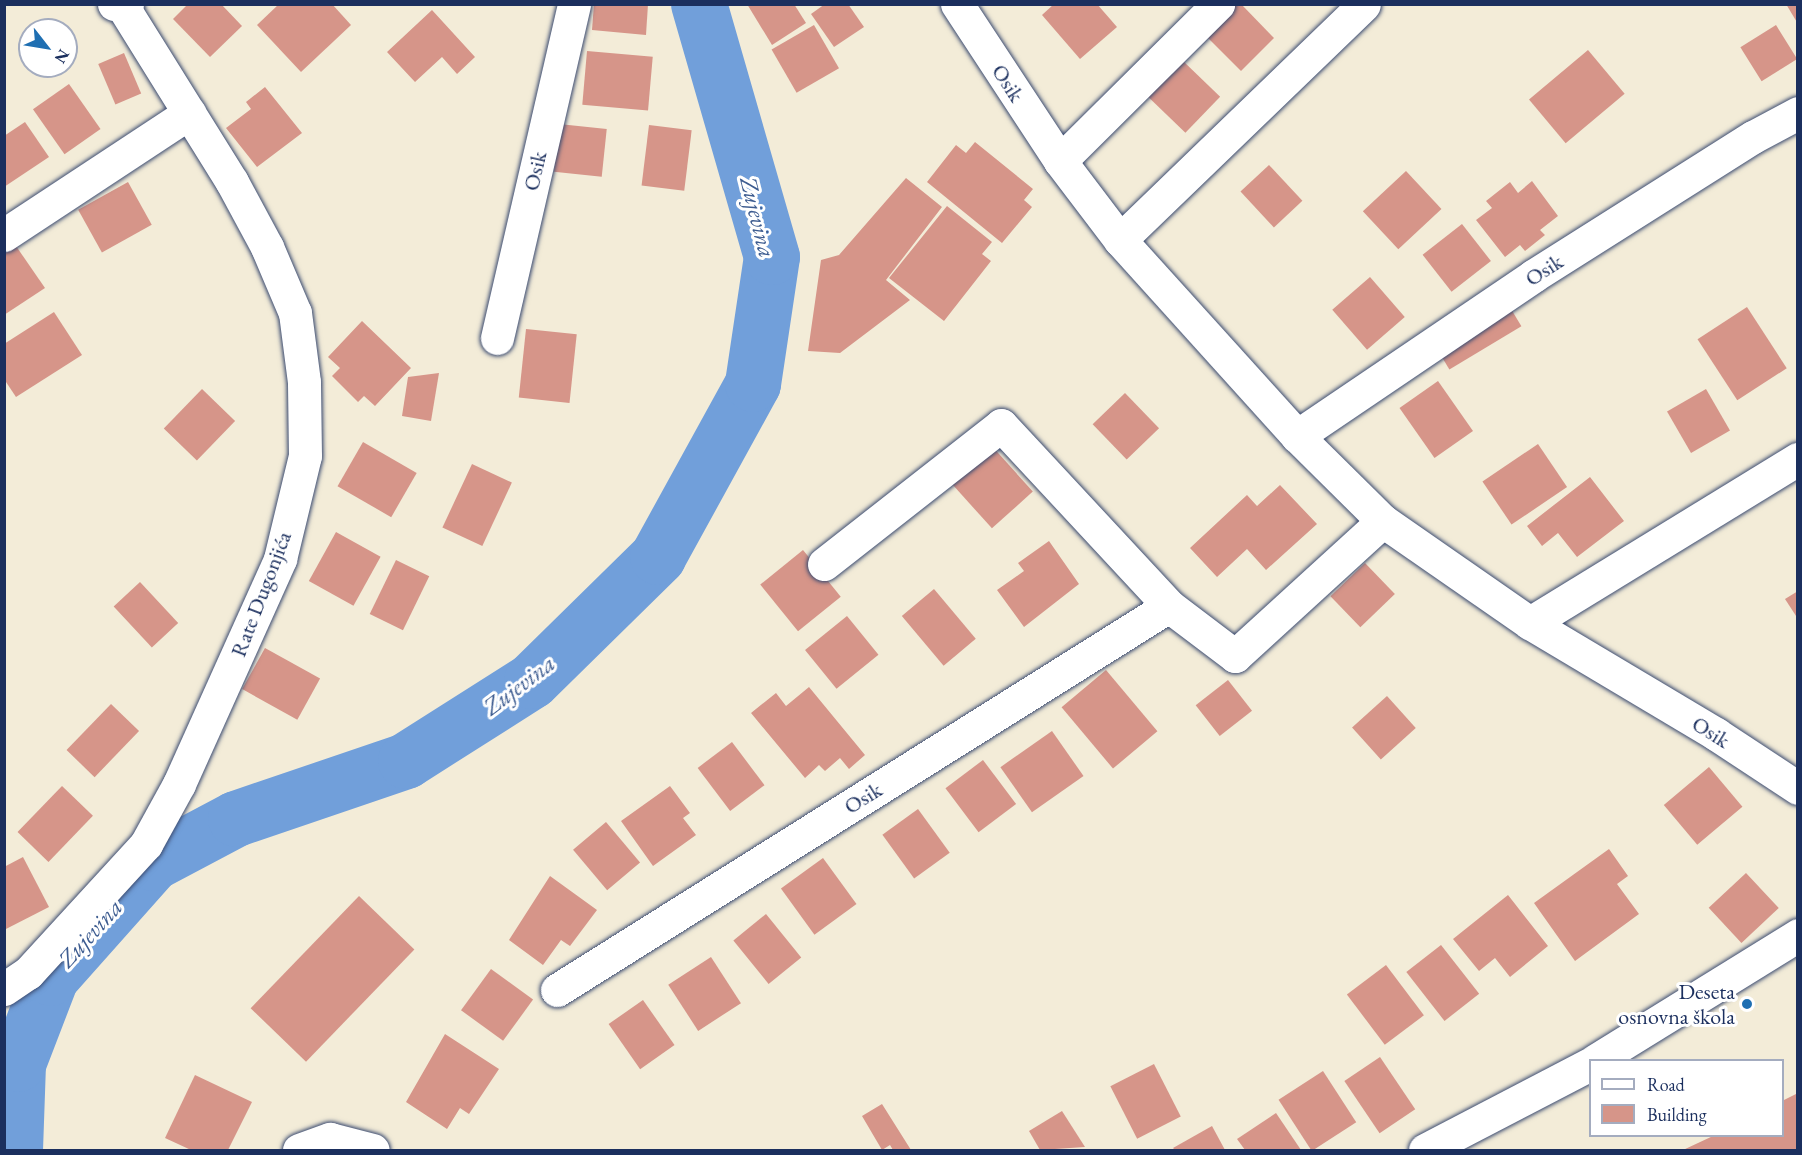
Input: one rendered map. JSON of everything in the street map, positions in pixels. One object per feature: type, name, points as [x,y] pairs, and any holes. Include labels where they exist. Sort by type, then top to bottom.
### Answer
[{"type":"street","name":"Osik","points":[[497,338],[574,4]]},
{"type":"street","name":"Osik","points":[[957,4],[1060,161],[1120,240],[1297,436],[1383,520],[1530,623],[1716,734],[1797,788]]},
{"type":"street","points":[[1060,161],[1218,4]]},
{"type":"street","points":[[1120,240],[1364,4]]},
{"type":"street","name":"Rate Dugonjića","points":[[4,989],[35,965],[146,844],[179,784],[280,559],[305,456],[304,382],[295,313],[267,247],[189,113],[121,5]]},
{"type":"street","points":[[4,235],[189,113]]},
{"type":"street","name":"Osik","points":[[1297,436],[1533,276],[1752,137],[1797,113]]},
{"type":"street","points":[[824,564],[1001,425],[1169,606],[1235,656],[1383,520]]},
{"type":"street","points":[[1530,623],[1797,459]]},
{"type":"street","name":"Osik","points":[[557,990],[1169,606]]},
{"type":"street","points":[[1599,1059],[1797,935]]},
{"type":"street","points":[[1425,1150],[1589,1065]]},
{"type":"street","points":[[299,1150],[330,1139],[373,1150]]},
{"type":"green space","points":[[50,1018],[35,1059],[29,1150],[5,1150],[5,1044]]},
{"type":"building","points":[[188,4],[221,4],[242,26],[210,57],[173,19]]},
{"type":"building","points":[[279,4],[332,4],[351,25],[301,72],[257,25]]},
{"type":"building","points":[[594,4],[648,4],[646,35],[592,30]]},
{"type":"building","points":[[747,4],[794,4],[806,23],[772,45]]},
{"type":"building","points":[[825,4],[848,4],[864,27],[834,47],[811,14]]},
{"type":"building","points":[[1054,4],[1097,4],[1117,27],[1080,59],[1042,15]]},
{"type":"building","points":[[1229,4],[1241,4],[1274,38],[1241,71],[1202,32]]},
{"type":"building","points":[[1786,4],[1798,4],[1798,24]]},
{"type":"building","points":[[432,10],[475,57],[457,74],[442,57],[415,82],[387,52]]},
{"type":"building","points":[[814,25],[839,68],[797,93],[772,50]]},
{"type":"building","points":[[1776,25],[1797,59],[1762,81],[1740,47]]},
{"type":"building","points":[[1588,50],[1625,94],[1566,143],[1529,99]]},
{"type":"building","points":[[587,51],[653,57],[648,111],[582,105]]},
{"type":"building","points":[[124,53],[141,94],[115,104],[98,64]]},
{"type":"building","points":[[1182,60],[1220,97],[1185,133],[1147,96]]},
{"type":"building","points":[[69,84],[101,129],[65,154],[33,109]]},
{"type":"building","points":[[265,87],[302,133],[257,167],[226,128],[251,109],[246,102]]},
{"type":"building","points":[[25,122],[49,157],[4,187],[4,136]]},
{"type":"building","points":[[559,124],[607,129],[602,177],[554,172]]},
{"type":"building","points":[[649,125],[692,130],[684,191],[642,186]]},
{"type":"building","points":[[975,142],[1033,189],[1024,200],[1032,207],[1002,243],[927,182],[956,145],[966,153]]},
{"type":"building","points":[[1269,165],[1302,201],[1274,227],[1240,192]]},
{"type":"building","points":[[1406,171],[1441,209],[1398,249],[1363,211]]},
{"type":"building","points":[[906,178],[942,207],[886,280],[910,300],[840,353],[808,351],[821,260],[839,255]]},
{"type":"building","points":[[1532,181],[1558,216],[1540,230],[1545,235],[1525,251],[1520,245],[1505,257],[1476,220],[1492,208],[1486,201],[1510,182],[1518,193]]},
{"type":"building","points":[[128,182],[152,225],[102,252],[78,210]]},
{"type":"building","points":[[947,206],[992,242],[982,254],[991,261],[944,321],[889,278]]},
{"type":"building","points":[[1462,224],[1491,261],[1452,292],[1423,255]]},
{"type":"building","points":[[16,246],[45,288],[4,315],[4,254]]},
{"type":"building","points":[[1370,277],[1405,317],[1367,350],[1332,310]]},
{"type":"building","points":[[1508,304],[1521,326],[1449,370],[1436,347]]},
{"type":"building","points":[[1747,307],[1787,368],[1737,400],[1698,339]]},
{"type":"building","points":[[54,312],[82,355],[16,397],[4,379],[4,344]]},
{"type":"building","points":[[362,321],[411,368],[375,406],[364,396],[358,402],[332,376],[340,368],[328,357]]},
{"type":"building","points":[[526,329],[577,334],[570,403],[519,398]]},
{"type":"building","points":[[439,373],[431,421],[402,416],[408,377]]},
{"type":"building","points":[[1438,381],[1473,431],[1434,458],[1399,408]]},
{"type":"building","points":[[202,389],[235,421],[197,461],[164,429]]},
{"type":"building","points":[[1706,389],[1730,431],[1691,453],[1667,412]]},
{"type":"building","points":[[1125,393],[1159,428],[1127,460],[1093,424]]},
{"type":"building","points":[[363,442],[417,473],[391,517],[338,486]]},
{"type":"building","points":[[990,444],[1033,492],[992,528],[949,481]]},
{"type":"building","points":[[1538,444],[1567,487],[1512,525],[1482,481]]},
{"type":"building","points":[[472,464],[512,483],[482,546],[442,527]]},
{"type":"building","points":[[1590,477],[1624,521],[1577,557],[1558,533],[1542,546],[1527,526]]},
{"type":"building","points":[[1280,485],[1317,524],[1266,570],[1247,549],[1217,577],[1190,548],[1247,495],[1257,506]]},
{"type":"building","points":[[336,532],[381,557],[353,606],[309,581]]},
{"type":"building","points":[[1049,541],[1079,584],[1024,627],[997,590],[1024,571],[1018,563]]},
{"type":"building","points":[[803,550],[841,597],[798,631],[760,585]]},
{"type":"building","points":[[396,560],[429,576],[403,630],[370,614]]},
{"type":"building","points":[[1365,563],[1395,594],[1360,627],[1330,596]]},
{"type":"building","points":[[140,582],[178,623],[152,648],[114,607]]},
{"type":"building","points":[[934,589],[976,639],[944,666],[902,616]]},
{"type":"building","points":[[1798,591],[1798,619],[1785,599]]},
{"type":"building","points":[[847,616],[878,655],[837,689],[805,650]]},
{"type":"building","points":[[265,648],[320,679],[297,720],[242,689]]},
{"type":"building","points":[[1106,670],[1157,731],[1113,769],[1062,707]]},
{"type":"building","points":[[1228,680],[1252,711],[1220,736],[1196,705]]},
{"type":"building","points":[[809,687],[865,755],[849,769],[840,758],[825,771],[819,765],[805,778],[751,713],[776,693],[786,706]]},
{"type":"building","points":[[1387,696],[1416,728],[1381,759],[1352,727]]},
{"type":"building","points":[[111,704],[139,731],[95,777],[67,750]]},
{"type":"building","points":[[1052,731],[1084,776],[1032,812],[1000,767]]},
{"type":"building","points":[[732,742],[764,785],[730,811],[698,768]]},
{"type":"building","points":[[983,760],[1016,804],[979,832],[945,788]]},
{"type":"building","points":[[1709,767],[1742,807],[1697,845],[1664,805]]},
{"type":"building","points":[[62,786],[93,816],[48,862],[18,832]]},
{"type":"building","points":[[670,786],[690,813],[683,818],[696,835],[653,866],[621,821]]},
{"type":"building","points":[[918,809],[950,853],[914,879],[882,835]]},
{"type":"building","points":[[606,822],[640,863],[607,890],[573,850]]},
{"type":"building","points":[[1609,849],[1628,876],[1617,884],[1639,914],[1575,961],[1534,903]]},
{"type":"building","points":[[23,857],[49,907],[4,930],[4,867]]},
{"type":"building","points":[[823,858],[857,904],[814,935],[781,889]]},
{"type":"building","points":[[1746,873],[1779,908],[1741,943],[1709,908]]},
{"type":"building","points":[[550,876],[597,910],[570,946],[561,940],[543,965],[509,940]]},
{"type":"building","points":[[1508,895],[1548,946],[1510,977],[1495,958],[1479,971],[1453,939]]},
{"type":"building","points":[[359,896],[414,949],[306,1062],[251,1008]]},
{"type":"building","points":[[766,914],[801,958],[769,984],[733,940]]},
{"type":"building","points":[[1441,945],[1479,994],[1444,1021],[1406,972]]},
{"type":"building","points":[[711,957],[741,1003],[698,1031],[668,985]]},
{"type":"building","points":[[1386,965],[1424,1015],[1385,1045],[1347,994]]},
{"type":"building","points":[[491,969],[533,1000],[503,1041],[461,1010]]},
{"type":"building","points":[[643,1000],[675,1045],[640,1069],[609,1024]]},
{"type":"building","points":[[445,1034],[499,1069],[469,1114],[460,1108],[447,1129],[406,1102]]},
{"type":"building","points":[[1380,1057],[1415,1109],[1380,1133],[1344,1081]]},
{"type":"building","points":[[1154,1064],[1181,1117],[1137,1139],[1110,1086]]},
{"type":"building","points":[[1323,1071],[1356,1122],[1311,1150],[1279,1100]]},
{"type":"building","points":[[195,1075],[252,1102],[228,1150],[191,1150],[165,1138]]},
{"type":"building","points":[[1798,1093],[1798,1150],[1683,1150],[1711,1137],[1784,1137],[1784,1100]]},
{"type":"building","points":[[882,1104],[911,1150],[893,1150],[890,1145],[882,1150],[862,1116]]},
{"type":"building","points":[[1062,1111],[1085,1147],[1040,1150],[1029,1131]]},
{"type":"building","points":[[1276,1113],[1301,1150],[1245,1150],[1237,1139]]},
{"type":"building","points":[[1212,1126],[1225,1150],[1175,1150],[1173,1148]]},
{"type":"waterway","name":"Zujevina","points":[[15,1150],[18,1064],[51,978],[153,863],[236,819],[406,761],[532,681],[658,557],[753,384],[772,257],[699,4]]},
{"type":"place","name":"Deseta osnovna škola","points":[[1747,1004]]}]
